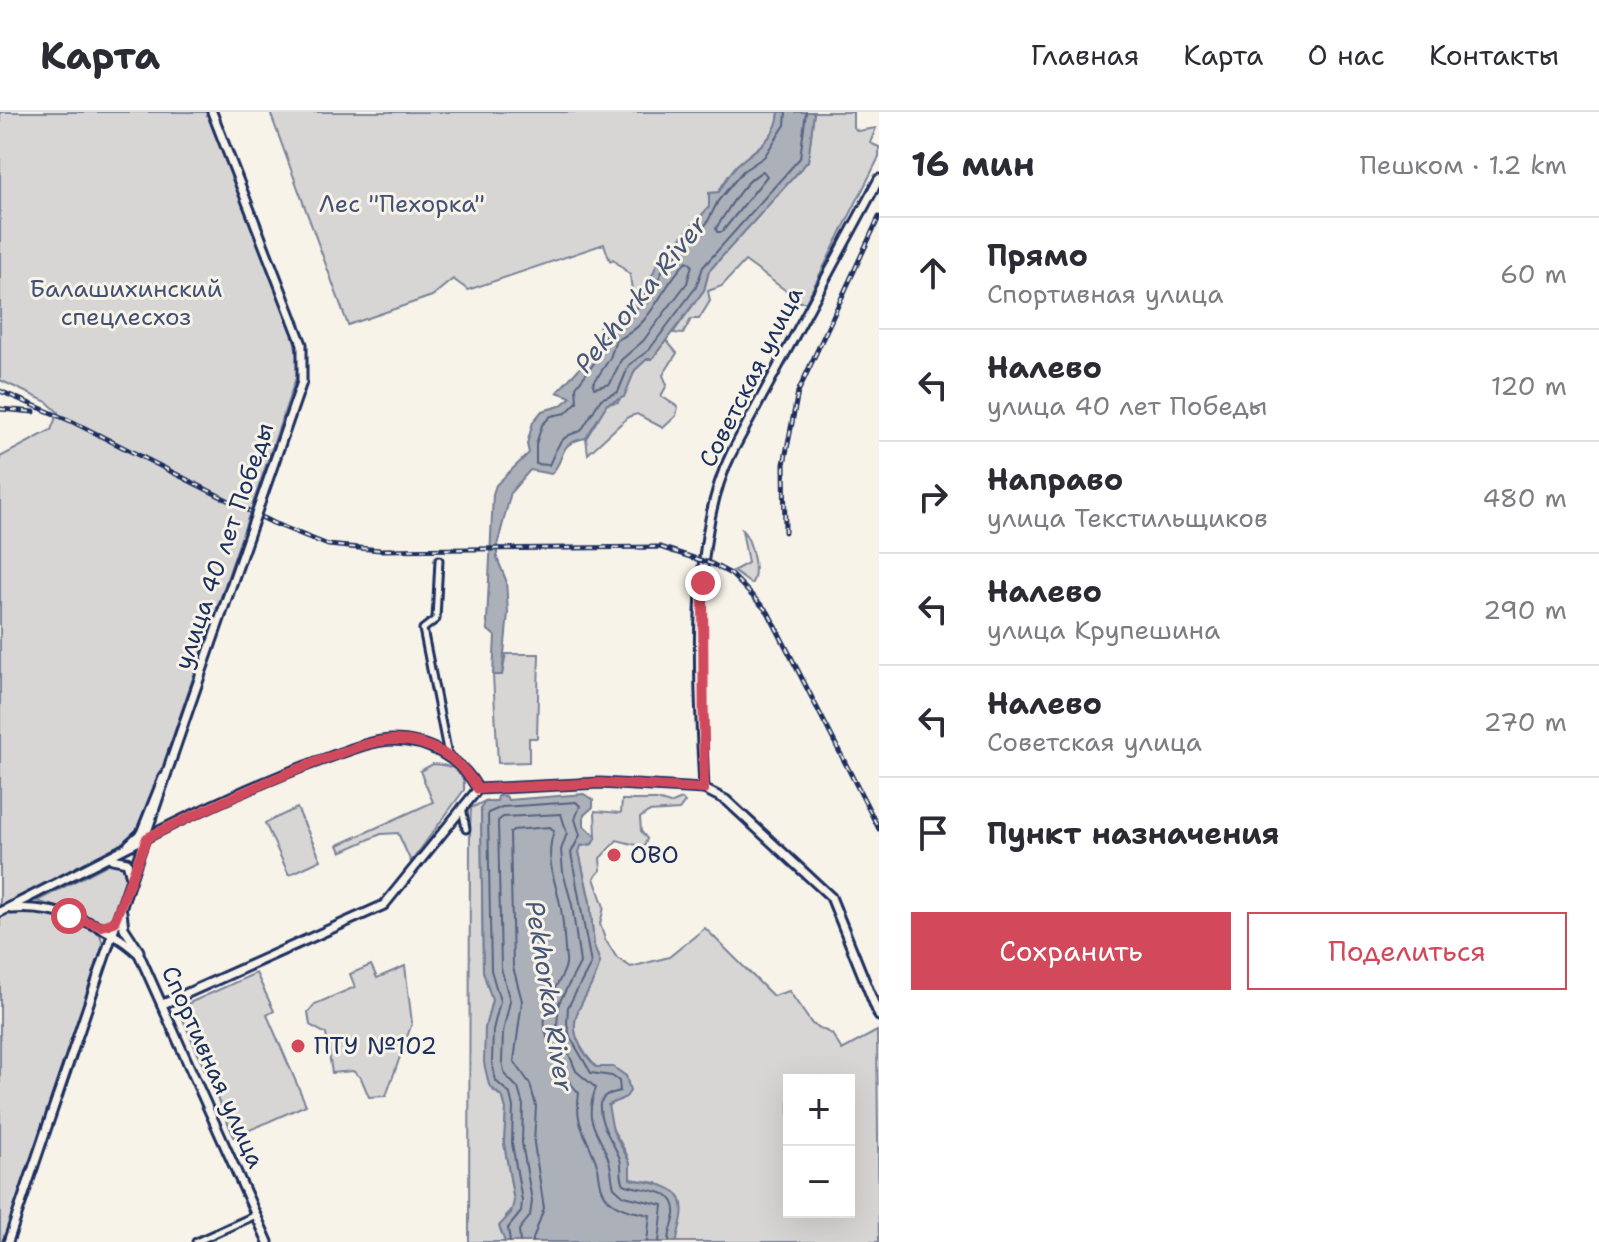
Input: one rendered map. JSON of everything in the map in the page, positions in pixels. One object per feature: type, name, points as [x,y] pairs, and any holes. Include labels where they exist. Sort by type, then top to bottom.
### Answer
[{"type":"street","name":"улица 40 лет Победы","points":[[8,1242],[302,382],[302,344],[212,112]]},
{"type":"street","name":"Советская улица","points":[[704,789],[702,602],[706,531],[713,497],[731,454],[879,179]]},
{"type":"street","points":[[439,560],[436,619],[423,629],[448,755]]},
{"type":"street","points":[[2,911],[281,775],[365,745],[391,740],[412,742],[448,755],[461,765],[478,789]]},
{"type":"street","name":"улица 40 лет Победы","points":[[108,860],[141,833],[172,758]]},
{"type":"street","points":[[163,1004],[384,905],[461,806],[478,789],[600,783],[704,789],[726,800],[831,897],[879,1016]]},
{"type":"street","points":[[159,802],[158,819],[168,828]]},
{"type":"street","points":[[461,806],[466,829]]},
{"type":"street","points":[[108,860],[127,862],[130,883]]},
{"type":"street","points":[[33,907],[30,900],[35,895]]},
{"type":"street","points":[[94,925],[111,924],[123,906]]},
{"type":"street","points":[[123,906],[124,928],[144,960]]},
{"type":"street","name":"Спортивная улица","points":[[2,911],[33,907],[94,925],[135,950],[144,960],[268,1242]]},
{"type":"street","points":[[94,925],[105,940],[103,959]]},
{"type":"street","points":[[103,959],[116,947],[135,950]]},
{"type":"street","points":[[196,1242],[256,1215]]},
{"type":"green space","name":"Балашихинский спецлесхоз","points":[[0,112],[209,112],[293,330],[299,369],[143,824],[110,854],[0,908],[0,457],[51,430],[58,412],[47,402],[0,380]]},
{"type":"green space","name":"Лес \"Пехорка\"","points":[[270,112],[779,112],[769,138],[731,173],[704,214],[654,273],[643,296],[633,298],[630,275],[613,259],[610,261],[604,244],[468,290],[453,279],[432,296],[348,325]]},
{"type":"green space","points":[[814,112],[853,112],[853,127],[858,131],[876,128],[870,143],[879,147],[879,157],[806,302],[794,302],[792,295],[745,261],[722,286],[708,291],[710,301],[699,319],[691,319],[683,334],[673,333],[704,290],[709,271],[808,161]]},
{"type":"green space","points":[[666,340],[677,353],[663,375],[667,385],[661,396],[678,407],[676,416],[663,428],[637,414],[628,417],[588,454],[586,438],[607,404],[618,402],[635,370],[647,359],[652,359]]},
{"type":"green space","points":[[742,530],[753,556],[755,572],[751,584],[733,571],[748,563]]},
{"type":"green space","points":[[506,654],[539,654],[537,738],[529,738],[529,762],[498,763],[493,675],[502,675]]},
{"type":"green space","points":[[433,764],[460,773],[464,790],[411,862],[398,833],[381,834],[341,852],[338,845],[433,802],[420,771]]},
{"type":"green space","points":[[682,799],[685,802],[679,810],[648,812],[640,818],[641,831],[647,839],[644,847],[617,840],[600,858],[601,870],[594,878],[604,907],[600,924],[605,939],[617,958],[631,967],[669,957],[705,928],[773,996],[789,991],[812,1024],[832,1034],[842,1050],[877,1031],[879,1242],[677,1242],[657,1183],[630,1179],[627,1154],[608,1117],[610,1102],[620,1100],[630,1091],[626,1076],[613,1067],[596,1067],[576,1036],[577,1013],[600,962],[594,946],[590,902],[579,852],[580,846],[592,844],[596,837],[595,811],[621,813],[622,800],[657,800],[670,804]]},
{"type":"green space","points":[[485,801],[481,808],[483,971],[492,1000],[485,1028],[493,1090],[503,1098],[506,1109],[504,1143],[514,1201],[514,1207],[506,1216],[505,1242],[469,1242],[470,831],[471,808]]},
{"type":"green space","points":[[297,808],[321,860],[289,875],[265,823]]},
{"type":"green space","points":[[114,861],[126,863],[126,878],[117,912],[107,923],[37,901]]},
{"type":"green space","points":[[13,911],[47,914],[81,924],[100,934],[103,945],[6,1242],[0,1242],[0,916]]},
{"type":"green space","points":[[371,965],[377,978],[405,966],[412,1023],[386,1096],[369,1097],[361,1078],[353,1071],[332,1073],[326,1034],[310,1025],[308,1012],[315,1004],[355,987],[350,974]]},
{"type":"green space","points":[[256,973],[274,1011],[267,1015],[306,1105],[234,1137],[178,1008]]},
{"type":"water","points":[[779,112],[814,112],[808,161],[709,271],[704,290],[652,359],[647,359],[635,370],[624,397],[607,404],[586,438],[566,448],[551,474],[530,470],[511,492],[497,546],[497,558],[506,580],[508,613],[502,675],[493,675],[495,636],[488,630],[487,622],[493,494],[496,485],[529,453],[527,444],[533,422],[542,411],[560,406],[571,397],[557,392],[589,358],[600,325],[622,318],[633,298],[643,296],[657,264],[709,207],[709,193],[719,192],[734,168],[770,136]]},
{"type":"water","name":"Pekhorka River","points":[[584,794],[593,800],[593,807],[584,815],[584,826],[596,837],[592,844],[581,846],[579,852],[590,902],[594,946],[600,962],[577,1013],[576,1036],[596,1067],[613,1067],[626,1076],[630,1091],[626,1097],[608,1105],[613,1131],[630,1163],[630,1179],[667,1187],[680,1197],[682,1217],[677,1242],[505,1242],[499,1226],[511,1213],[514,1201],[504,1143],[506,1109],[503,1098],[489,1085],[484,1063],[485,1028],[492,1000],[483,971],[481,808],[485,801],[497,801],[498,796],[506,796],[508,800]]},
{"type":"railway","points":[[785,532],[784,464],[798,392],[879,217]]},
{"type":"railway","points":[[0,391],[73,422],[273,523],[328,545],[380,550],[660,547],[712,564],[731,574],[768,612],[879,829]]},
{"type":"railway","points":[[0,409],[34,412]]},
{"type":"place","name":"ОВО","points":[[614,855]]},
{"type":"place","name":"ПТУ №102","points":[[298,1046]]},
{"type":"route","points":[[69,916],[101,926],[114,922],[123,906],[147,838],[281,775],[365,745],[391,740],[433,748],[461,765],[478,789],[600,783],[704,789],[703,583]]}]
